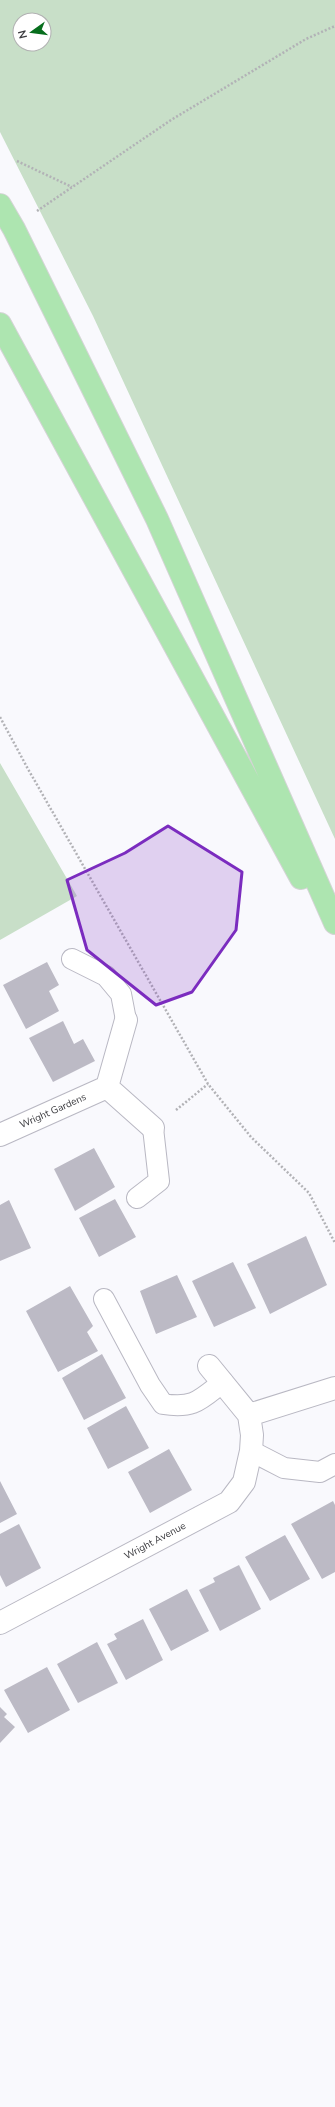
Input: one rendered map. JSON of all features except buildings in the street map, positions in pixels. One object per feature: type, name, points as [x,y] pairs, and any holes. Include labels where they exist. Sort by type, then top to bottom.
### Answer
[{"type":"main road","points":[[0,205],[14,229],[157,519],[335,923]]},
{"type":"main road","points":[[0,324],[335,940]]},
{"type":"street","points":[[126,1020],[106,1087],[153,1128]]},
{"type":"street","name":"Wright Gardens","points":[[0,1135],[106,1087]]},
{"type":"street","name":"Wright Avenue","points":[[0,1622],[229,1502],[244,1482],[251,1451],[252,1435],[249,1415],[216,1374]]},
{"type":"street","points":[[249,1415],[335,1388]]},
{"type":"lane","points":[[72,959],[106,976],[121,994],[126,1020]]},
{"type":"lane","points":[[137,1198],[159,1181],[153,1128]]},
{"type":"lane","points":[[104,1299],[150,1385],[164,1404],[181,1407],[192,1403],[216,1374]]},
{"type":"lane","points":[[251,1451],[284,1468],[320,1472],[335,1464]]},
{"type":"path","points":[[14,229],[72,187],[171,120],[306,39],[335,26]]},
{"type":"path","points":[[17,161],[72,187]]},
{"type":"path","points":[[0,717],[32,776],[208,1084],[251,1137],[309,1193],[335,1243]]},
{"type":"path","points":[[153,1128],[208,1084]]},
{"type":"highlighted area","points":[[168,826],[242,872],[236,930],[192,992],[156,1005],[87,950],[67,880],[125,853]]},
{"type":"green space","points":[[0,0],[335,0],[335,839],[93,316],[0,132]]},
{"type":"green space","points":[[0,763],[77,896],[0,940]]}]
